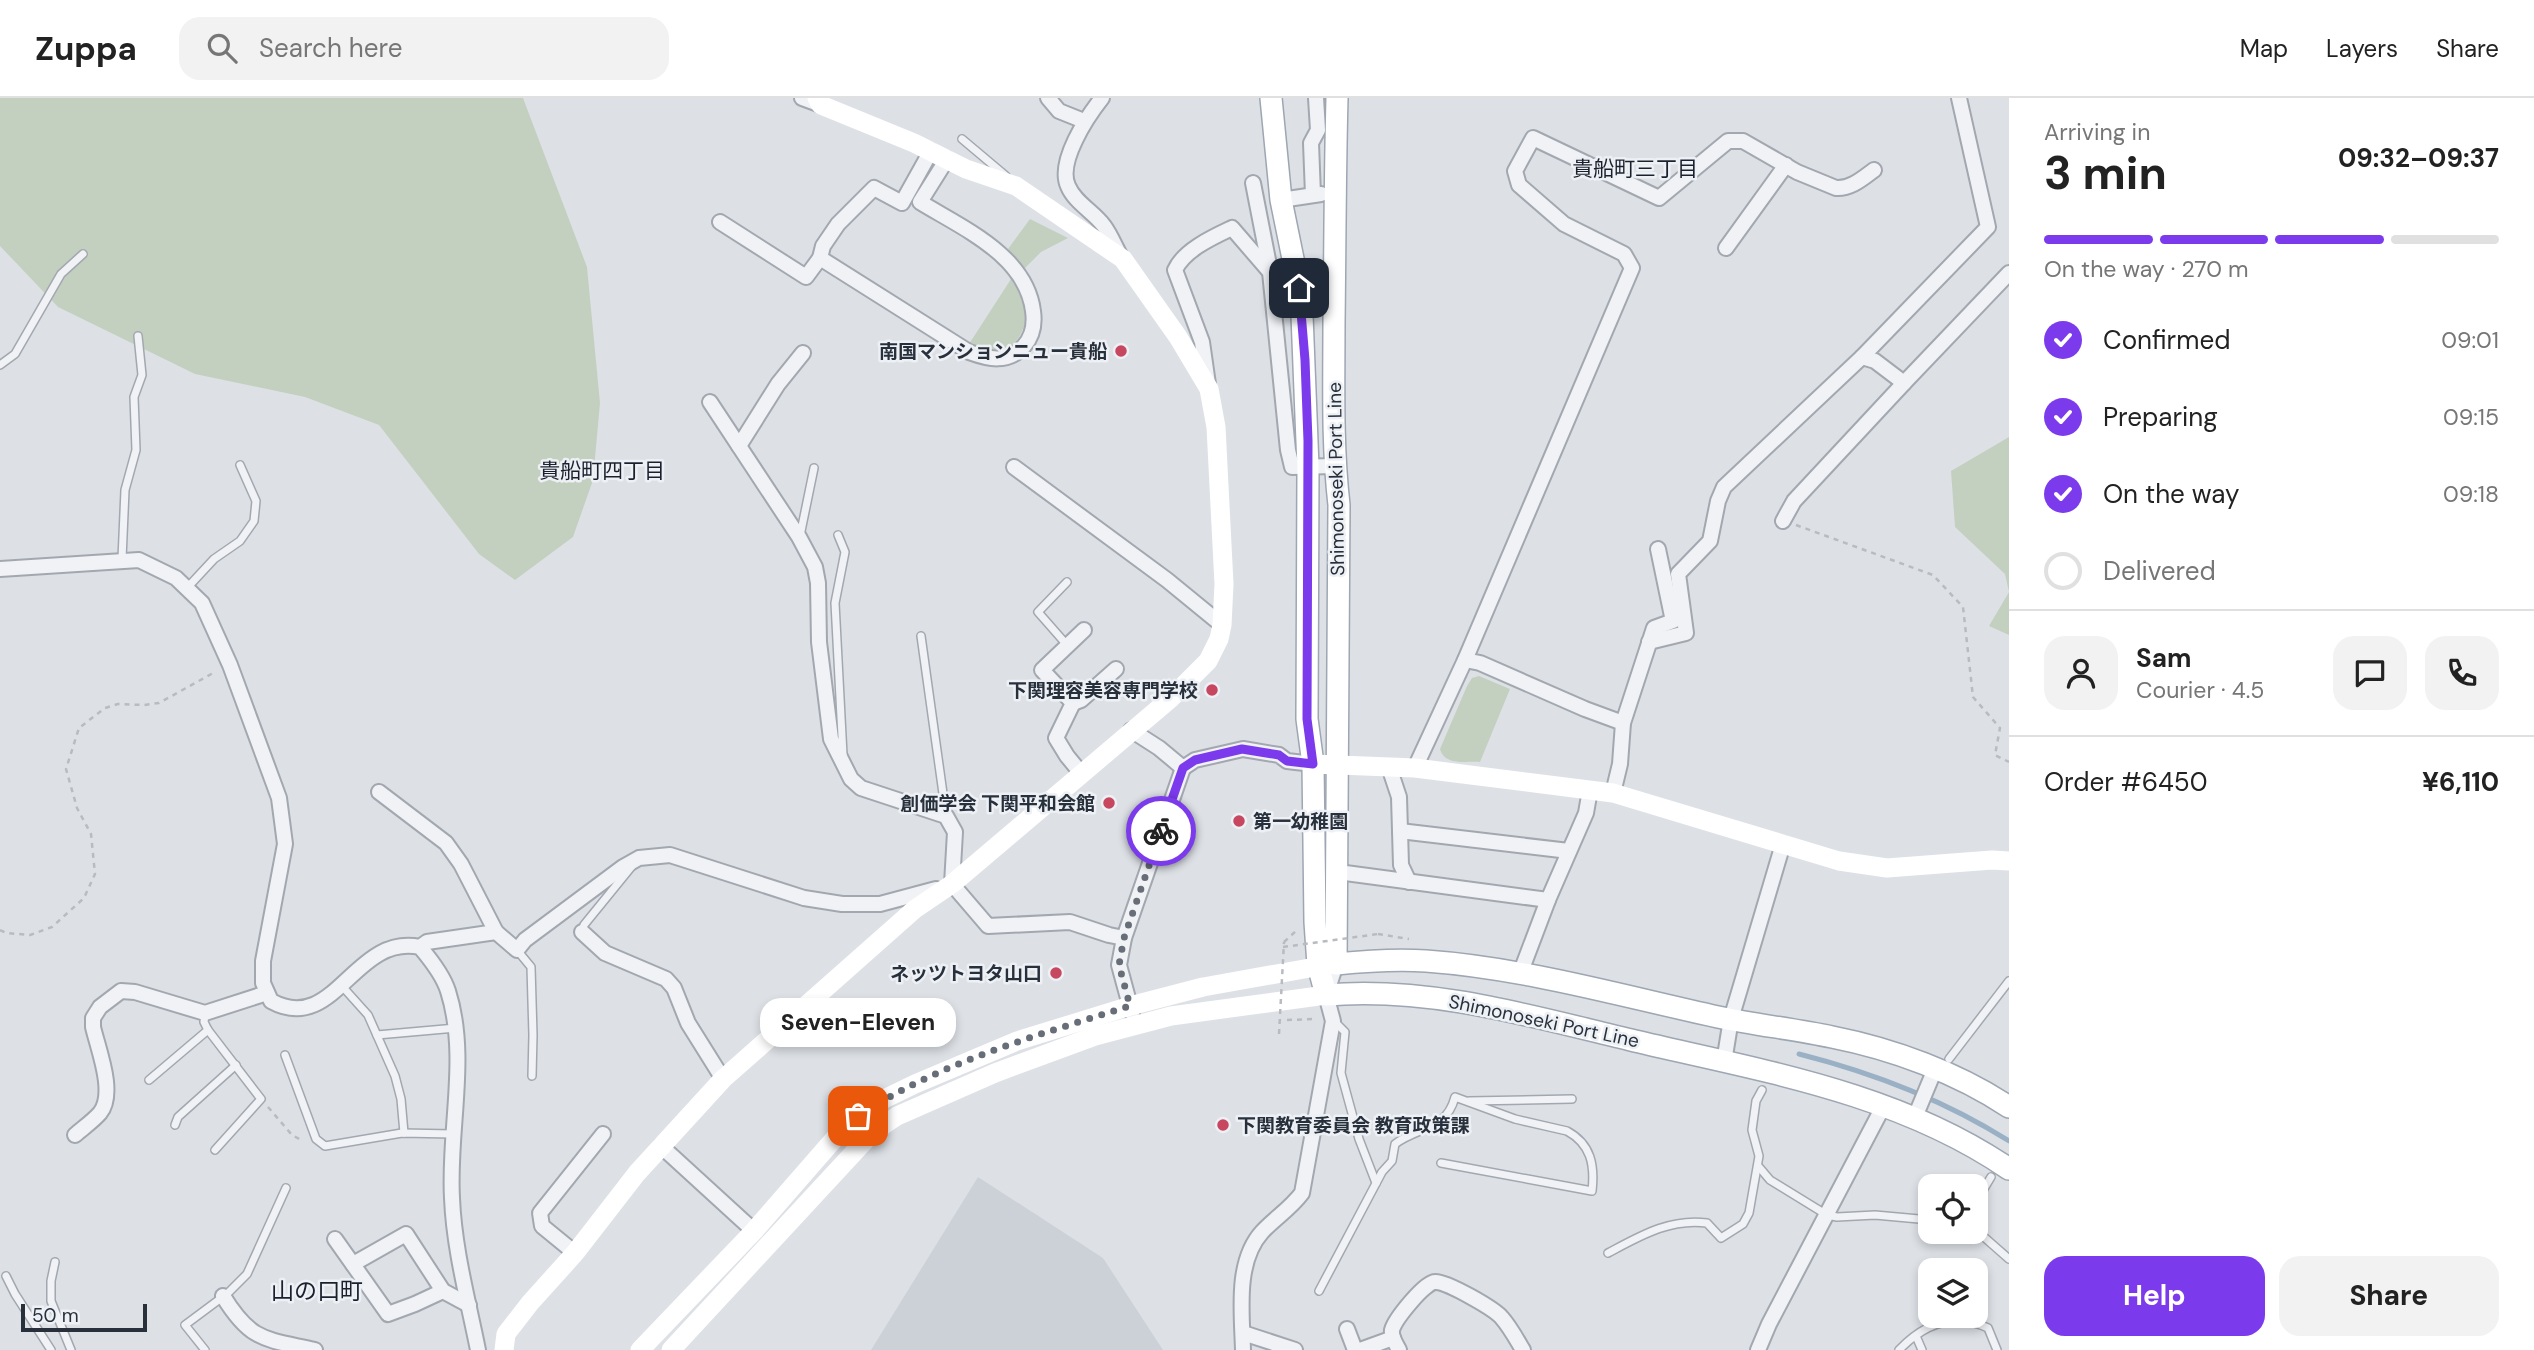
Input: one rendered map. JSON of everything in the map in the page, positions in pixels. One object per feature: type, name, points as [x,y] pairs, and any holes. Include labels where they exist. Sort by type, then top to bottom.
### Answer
[{"type":"main road","name":"Shimonoseki Port Line","points":[[1271,98],[1281,200],[1302,315],[1308,467],[1307,719],[1313,764],[1315,922],[1327,965]]},
{"type":"main road","name":"Shimonoseki Port Line","points":[[1337,98],[1334,192],[1335,466],[1339,505],[1338,872],[1326,995],[1357,992],[1467,1001],[1830,1088],[1884,1105],[1917,1111],[1960,1140],[2000,1173]]},
{"type":"main road","name":"Shimonoseki Port Line","points":[[1327,965],[1380,960],[1427,961],[1520,974],[1731,1020],[1832,1037],[1937,1071],[1990,1094],[2009,1107]]},
{"type":"street","points":[[802,98],[819,102],[966,169],[1016,186],[1123,259]]},
{"type":"street","points":[[1048,98],[1059,111],[1084,121]]},
{"type":"street","points":[[1101,98],[1084,121],[1066,167],[1067,184],[1077,199],[1106,228],[1123,259],[1178,337],[1209,389]]},
{"type":"street","points":[[1313,195],[1311,143],[1318,130],[1316,98]]},
{"type":"street","points":[[1649,642],[1686,633],[1678,574],[1710,541],[1718,501],[1724,487],[1862,357],[1987,227],[1959,98]]},
{"type":"street","points":[[1415,768],[1465,660],[1632,268],[1624,254],[1564,223],[1519,185],[1515,171],[1533,138],[1660,198],[1728,141],[1743,141],[1836,188],[1842,189],[1858,182],[1874,170]]},
{"type":"street","points":[[820,258],[969,352],[993,359],[1014,354],[1022,348],[1034,325],[1032,307],[1012,266],[988,244],[920,202],[939,155]]},
{"type":"street","points":[[720,222],[806,277],[820,258],[822,246],[838,224],[874,188],[902,203],[939,155]]},
{"type":"street","points":[[1726,248],[1786,165]]},
{"type":"street","points":[[1253,183],[1270,272],[1292,467],[1335,466]]},
{"type":"street","points":[[1281,200],[1334,192]]},
{"type":"street","points":[[504,1350],[506,1334],[530,1303],[575,1253],[661,1146],[723,1079],[915,909],[951,884],[1200,671],[1208,661],[1219,639],[1222,625],[1224,584],[1216,427],[1202,342],[1175,276],[1177,265],[1210,239],[1232,228],[1270,272]]},
{"type":"street","points":[[1783,521],[1801,494],[2009,273]]},
{"type":"street","points":[[739,446],[778,384],[803,353]]},
{"type":"street","points":[[1862,357],[1875,361],[1903,383]]},
{"type":"street","points":[[710,402],[799,537],[815,567],[818,583],[819,642],[831,739],[851,779],[860,788],[946,816],[955,832],[951,884],[988,926],[1070,922],[1124,938]]},
{"type":"street","points":[[1014,467],[1167,580],[1222,625]]},
{"type":"street","points":[[1613,793],[1620,764],[1623,723],[1649,642],[1654,628],[1673,621],[1658,549]]},
{"type":"street","points":[[0,569],[139,559],[176,578],[202,603],[229,662],[271,772],[284,826],[285,844],[263,961],[263,983],[271,1001],[297,1010],[319,1003],[356,969],[384,949],[406,944],[420,947],[440,974],[448,989],[456,1028],[452,1196],[454,1226],[478,1350]]},
{"type":"street","points":[[1073,703],[1042,670],[1084,630]]},
{"type":"street","points":[[1465,660],[1480,663],[1623,723]]},
{"type":"street","points":[[1082,773],[1067,757],[1056,738],[1073,703],[1081,700],[1116,668]]},
{"type":"street","points":[[1131,730],[1183,768]]},
{"type":"street","points":[[1133,1016],[1119,965],[1124,938],[1183,768],[1195,760],[1242,749],[1279,755],[1287,761],[1415,768],[1613,793],[1839,861],[1887,868],[2009,861]]},
{"type":"street","points":[[1389,767],[1399,797],[1401,865],[1409,882]]},
{"type":"street","points":[[1520,974],[1548,900],[1586,813],[1590,790]]},
{"type":"street","points":[[379,792],[446,842],[461,863],[496,932],[517,950],[525,940],[639,858],[670,855],[804,898],[842,904],[880,904],[951,884]]},
{"type":"street","points":[[1400,831],[1569,851]]},
{"type":"street","points":[[1724,1062],[1731,1020],[1783,844]]},
{"type":"street","points":[[1338,872],[1548,900]]},
{"type":"street","points":[[420,947],[427,942],[496,932]]},
{"type":"street","points":[[582,932],[604,953],[666,979],[674,988],[688,1023],[723,1079]]},
{"type":"street","points":[[671,1350],[872,1133],[897,1115],[996,1073],[1095,1036],[1133,1016],[1203,987],[1327,965]]},
{"type":"street","points":[[75,1135],[100,1112],[106,1097],[106,1080],[93,1018],[100,1007],[116,993],[129,991],[205,1013],[267,993]]},
{"type":"street","points":[[640,1350],[754,1231],[835,1138],[858,1116],[880,1101],[1017,1041],[1133,1016],[1171,1016],[1326,995],[1333,1021],[1302,1194],[1292,1207],[1261,1234],[1248,1254],[1244,1275],[1243,1350]]},
{"type":"street","points":[[1917,1111],[1937,1071]]},
{"type":"street","points":[[1758,1350],[1769,1324],[1884,1105]]},
{"type":"street","points":[[575,1253],[542,1226],[540,1213],[603,1134]]},
{"type":"street","points":[[661,1146],[754,1231]]},
{"type":"street","points":[[353,1264],[406,1234],[443,1291],[469,1305]]},
{"type":"street","points":[[335,1239],[388,1314],[443,1291]]},
{"type":"street","points":[[1347,1329],[1357,1350],[1396,1344],[1392,1330],[1400,1316],[1427,1284],[1436,1282],[1452,1287],[1501,1316],[1523,1350]]},
{"type":"street","points":[[223,1296],[237,1319],[258,1337],[315,1350]]},
{"type":"street","points":[[1243,1333],[1295,1350]]},
{"type":"lane","points":[[962,139],[1016,186]]},
{"type":"lane","points":[[0,365],[15,354],[61,274],[83,254]]},
{"type":"lane","points":[[122,559],[125,490],[136,450],[134,397],[142,376],[138,336]]},
{"type":"lane","points":[[187,588],[215,559],[240,541],[254,521],[256,501],[240,465]]},
{"type":"lane","points":[[799,537],[814,468]]},
{"type":"lane","points":[[838,535],[845,551],[835,603],[844,766]]},
{"type":"lane","points":[[1067,582],[1038,612],[1068,646]]},
{"type":"lane","points":[[921,636],[946,816]]},
{"type":"lane","points":[[582,932],[584,925],[639,858]]},
{"type":"lane","points":[[517,950],[531,967],[531,1076]]},
{"type":"lane","points":[[1937,1071],[2009,981]]},
{"type":"lane","points":[[341,985],[368,1015],[395,1076],[401,1099],[404,1133]]},
{"type":"lane","points":[[205,1013],[204,1022],[208,1030],[261,1099],[215,1150]]},
{"type":"lane","points":[[1333,1021],[1345,1032],[1341,1073],[1359,1139],[1376,1183]]},
{"type":"lane","points":[[377,1035],[456,1028]]},
{"type":"lane","points":[[149,1080],[208,1030]]},
{"type":"lane","points":[[285,1055],[316,1139],[325,1146],[404,1133],[453,1134]]},
{"type":"lane","points":[[175,1125],[178,1117],[236,1065]]},
{"type":"lane","points":[[1608,1253],[1658,1228],[1679,1222],[1707,1223],[1721,1238],[1743,1224],[1749,1213],[1759,1167],[1752,1129],[1756,1101],[1762,1090]]},
{"type":"lane","points":[[1320,1291],[1376,1183],[1392,1161],[1395,1144],[1417,1131],[1443,1121],[1451,1112],[1455,1097],[1515,1119],[1575,1135],[1587,1148],[1593,1162],[1592,1191],[1441,1163]]},
{"type":"lane","points":[[1465,1101],[1572,1099]]},
{"type":"lane","points":[[1759,1167],[1770,1180],[1827,1215],[1918,1219]]},
{"type":"lane","points":[[1988,1188],[2000,1173]]},
{"type":"lane","points":[[205,1350],[185,1325],[247,1274],[286,1188]]},
{"type":"lane","points":[[1988,1241],[2009,1259]]},
{"type":"lane","points":[[55,1262],[51,1301],[71,1350]]},
{"type":"lane","points":[[6,1276],[51,1350]]},
{"type":"lane","points":[[1899,1350],[1916,1336],[1942,1322],[1957,1320],[1988,1328],[1997,1350]]},
{"type":"lane","points":[[1916,1336],[1923,1350]]},
{"type":"path","points":[[1783,521],[1933,575],[1956,599],[1963,607],[1973,697],[2000,728],[1994,755],[2009,762]]},
{"type":"path","points":[[0,930],[30,935],[52,927],[83,898],[95,874],[91,834],[76,808],[66,769],[79,728],[100,710],[112,705],[159,703],[229,662]]},
{"type":"path","points":[[1279,1034],[1284,945],[1298,929]]},
{"type":"path","points":[[1284,945],[1378,934],[1409,939]]},
{"type":"path","points":[[1280,1020],[1315,1019]]},
{"type":"path","points":[[261,1099],[299,1140],[312,1144],[320,1143]]},
{"type":"shaded area","points":[[978,1177],[1103,1258],[1163,1350],[871,1350]]},
{"type":"green space","points":[[0,98],[523,98],[587,267],[600,403],[593,480],[573,537],[515,580],[479,554],[379,425],[305,397],[195,374],[58,307],[0,246]]},
{"type":"green space","points":[[1030,219],[1068,238],[1041,252],[1022,271],[1008,249]]},
{"type":"green space","points":[[1011,279],[1026,310],[1025,323],[1018,339],[1006,348],[999,349],[969,344]]},
{"type":"green space","points":[[2009,437],[2009,592],[2005,574],[1955,527],[1951,471]]},
{"type":"green space","points":[[2009,592],[2009,635],[1989,626]]},
{"type":"green space","points":[[1479,676],[1510,689],[1480,762],[1451,760],[1446,758],[1440,749],[1467,686],[1472,678]]},
{"type":"waterway","points":[[1799,1054],[1908,1089],[1934,1100],[2009,1141]]},
{"type":"way so far","points":[[858,1116],[880,1101],[915,1084],[1017,1041],[1130,1006],[1119,965],[1124,938],[1161,831]]},
{"type":"place","name":"南国マンションニュー貴船","points":[[1121,351]]},
{"type":"place","name":"下関理容美容専門学校","points":[[1212,690]]},
{"type":"place","name":"創価学会 下関平和会館","points":[[1109,803]]},
{"type":"place","name":"第一幼稚園","points":[[1239,821]]},
{"type":"place","name":"ネッツトヨタ山口","points":[[1056,973]]},
{"type":"place","name":"Seven-Eleven","points":[[858,1116]]},
{"type":"place","name":"下関教育委員会 教育政策課","points":[[1223,1125]]},
{"type":"district","name":"貴船町三丁目","points":[[1635,169]]},
{"type":"district","name":"貴船町四丁目","points":[[602,471]]},
{"type":"district","name":"山の口町","points":[[317,1291]]},
{"type":"route","points":[[1161,831],[1183,768],[1195,760],[1242,749],[1279,755],[1287,761],[1313,764],[1307,719],[1307,415],[1299,288]]}]
